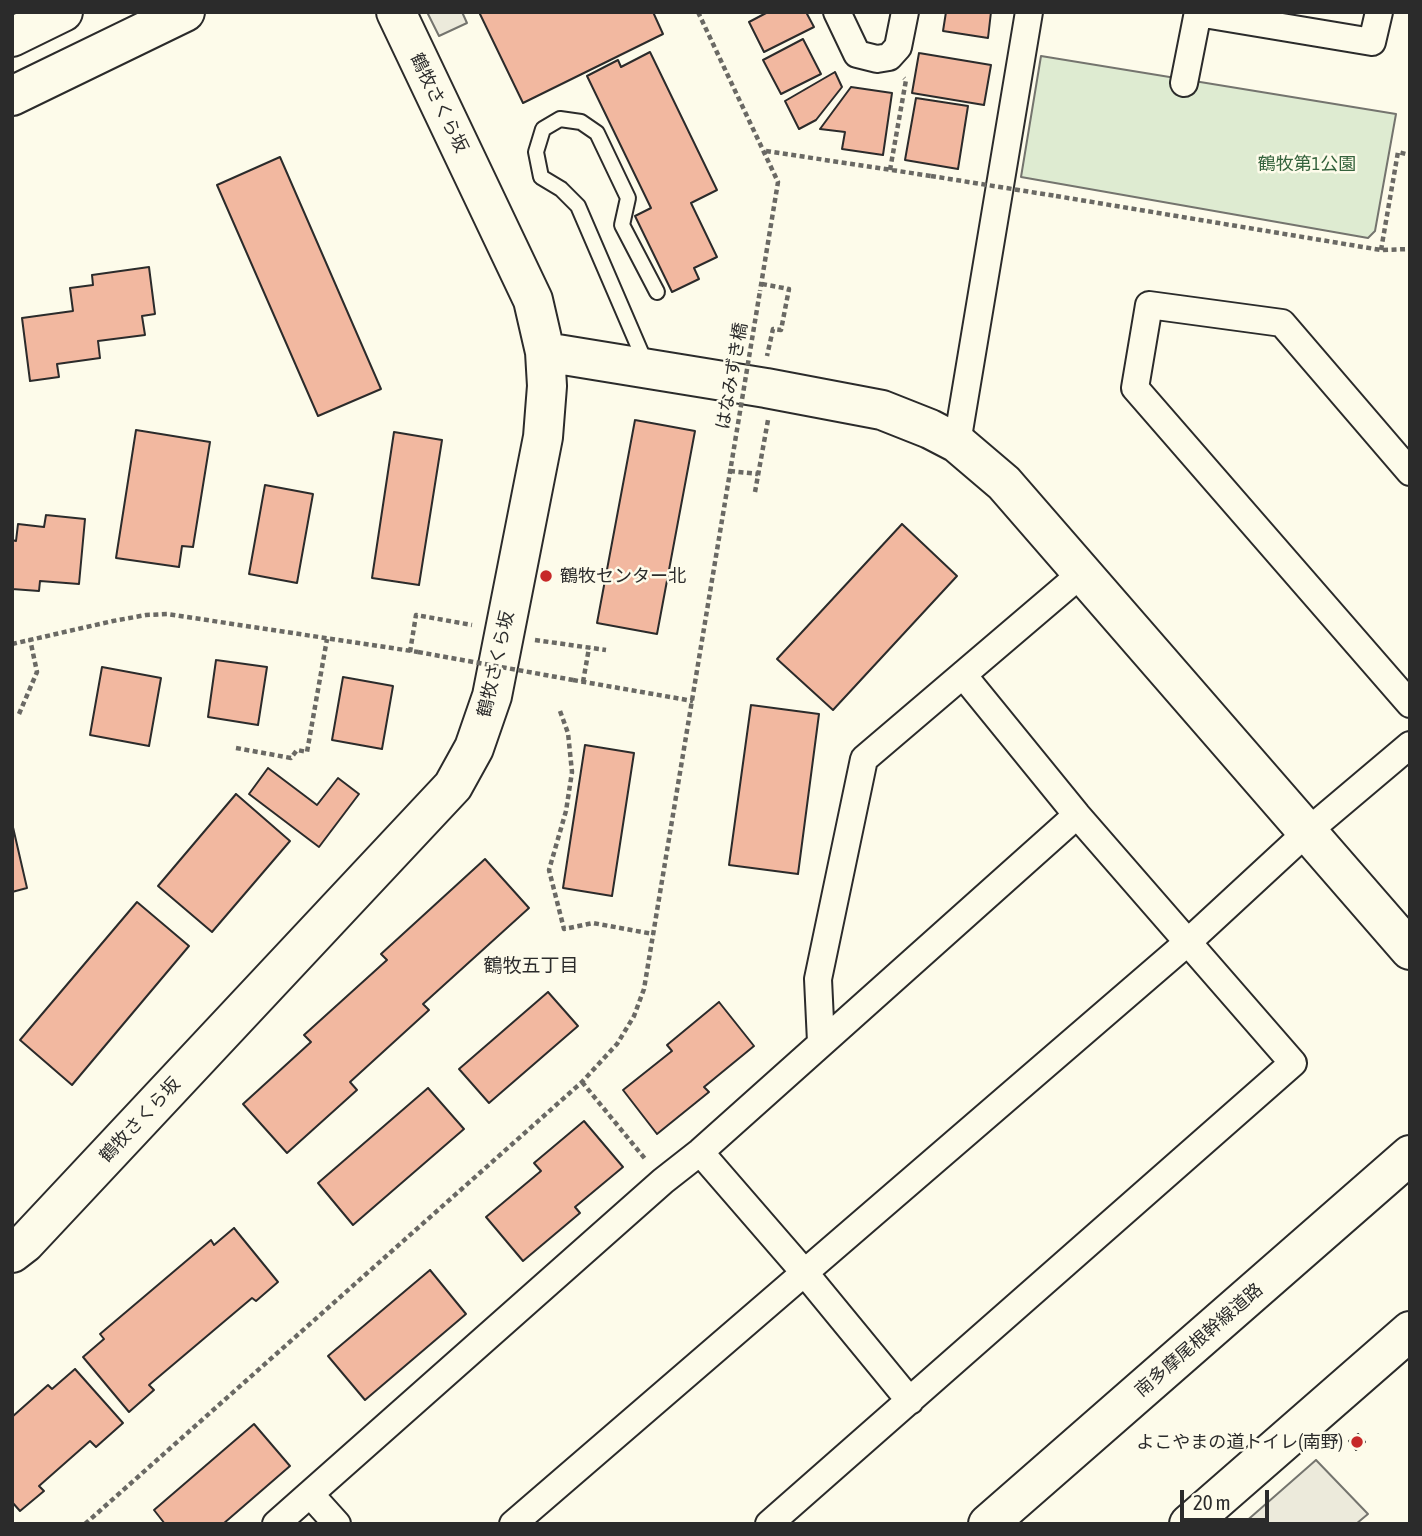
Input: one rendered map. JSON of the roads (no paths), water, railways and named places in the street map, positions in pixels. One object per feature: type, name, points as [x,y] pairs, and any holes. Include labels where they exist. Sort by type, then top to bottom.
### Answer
[{"type":"street","points":[[12,37],[63,12]]},
{"type":"street","points":[[12,96],[185,12]]},
{"type":"street","name":"鶴牧さくら坂","points":[[12,1253],[25,1243],[453,786],[474,748],[492,696],[542,437],[547,386],[545,352],[533,300],[396,12]]},
{"type":"street","points":[[837,12],[857,54],[877,59],[889,57],[898,47],[905,12]]},
{"type":"street","points":[[957,443],[1029,12]]},
{"type":"street","points":[[1184,83],[1198,13],[1372,42],[1379,12]]},
{"type":"street","points":[[1410,472],[1282,323],[1149,306],[1135,388],[1410,704]]},
{"type":"street","points":[[545,352],[882,410],[957,443],[1004,483],[1410,950]]},
{"type":"street","points":[[821,1042],[818,979],[863,759],[1081,574]]},
{"type":"street","points":[[769,1524],[1293,1063],[1077,816],[963,675]]},
{"type":"street","points":[[513,1524],[1188,942],[1307,832],[1410,745]]},
{"type":"street","points":[[276,1524],[1077,816]]},
{"type":"street","points":[[700,1152],[911,1401]]},
{"type":"street","name":"南多摩尾根幹線道路","points":[[988,1524],[1410,1155]]},
{"type":"street","points":[[1189,1524],[1410,1331]]},
{"type":"street","points":[[310,1494],[337,1524]]},
{"type":"lane","points":[[648,369],[578,206],[561,189],[541,177],[536,152],[543,129],[560,119],[581,122],[597,132],[628,198],[622,225],[657,292]]},
{"type":"place","name":"鶴牧センター北","points":[[546,576]]},
{"type":"place","name":"よこやまの道トイレ(南野)","points":[[1357,1442]]},
{"type":"district","name":"鶴牧五丁目","points":[[531,966]]},
{"type":"park label","name":"鶴牧第1公園","points":[[1307,164]]}]
